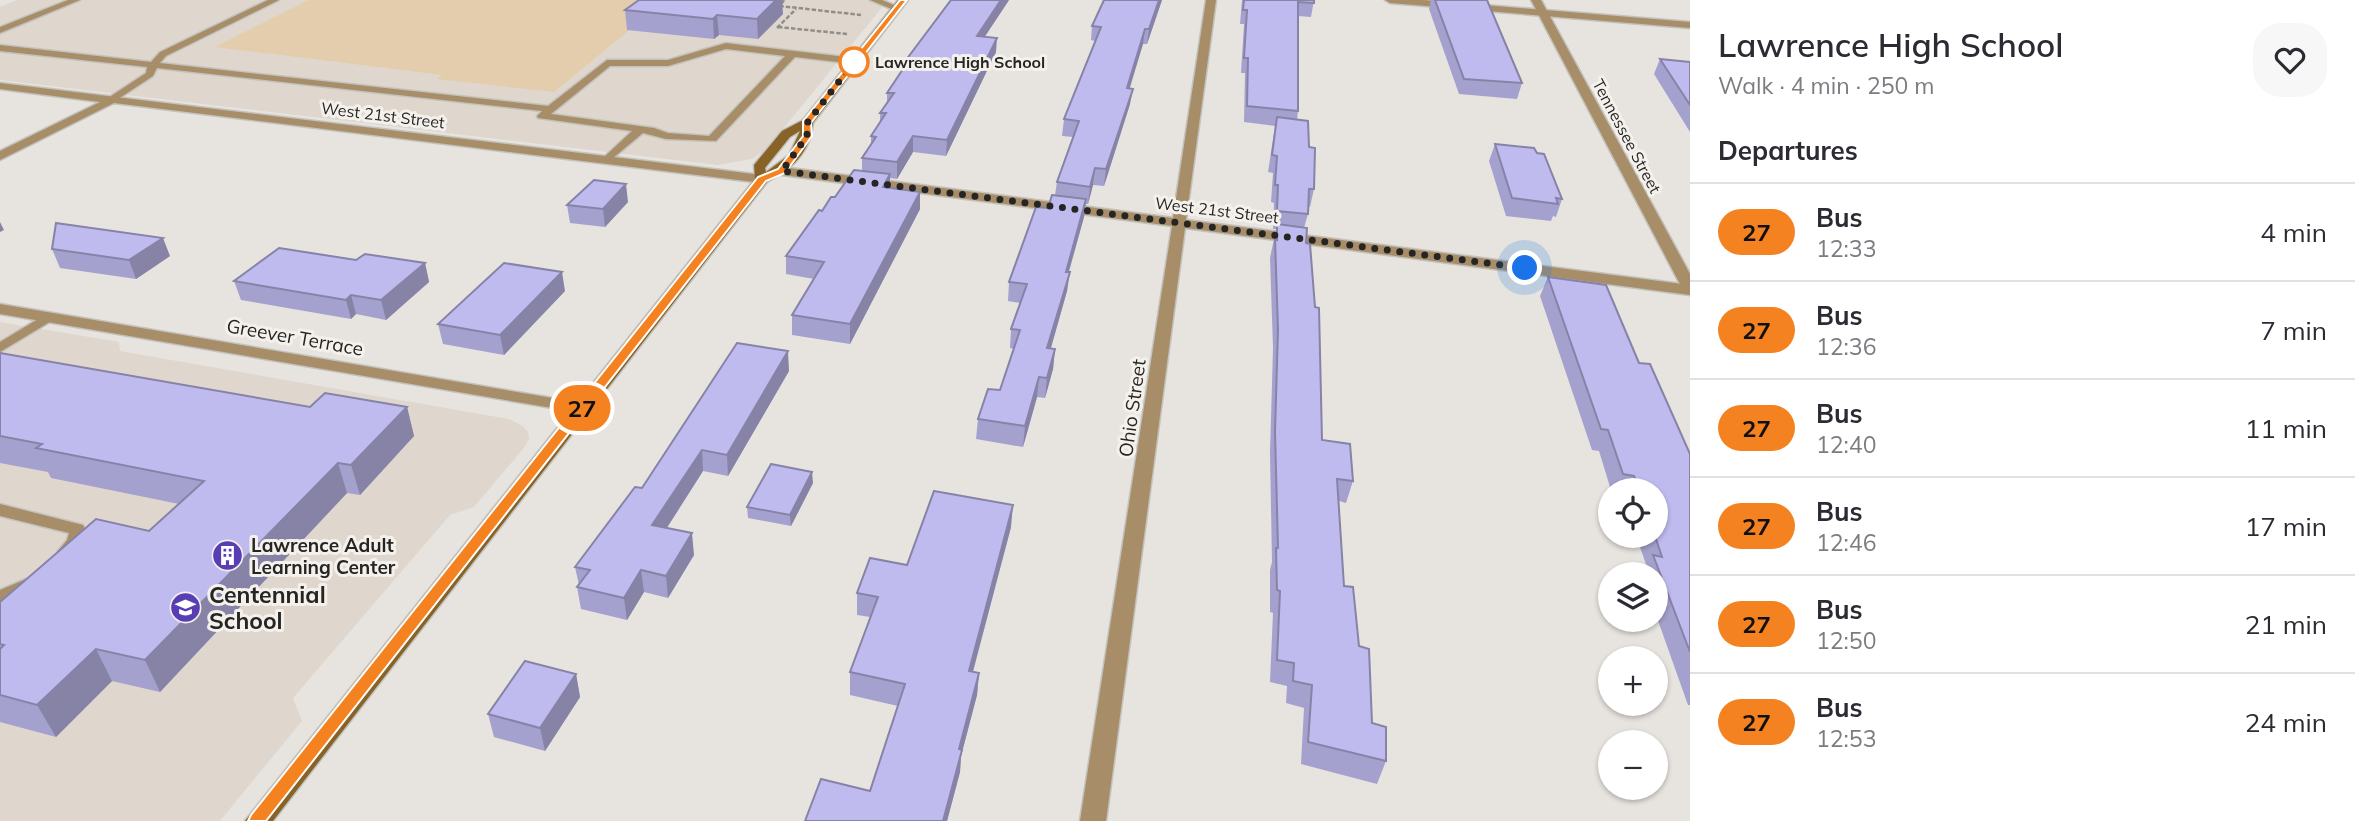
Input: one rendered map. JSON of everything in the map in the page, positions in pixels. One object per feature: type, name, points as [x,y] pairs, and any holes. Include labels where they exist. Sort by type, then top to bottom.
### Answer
[{"type":"main road","points":[[762,179],[759,168],[786,134],[807,123],[900,4]]},
{"type":"main road","points":[[263,820],[762,179],[782,171],[807,136],[807,123]]},
{"type":"street","name":"Ohio Street","points":[[1093,821],[1211,0]]},
{"type":"street","points":[[1390,0],[1690,25]]},
{"type":"street","name":"Tennessee Street","points":[[1536,0],[1690,289]]},
{"type":"street","name":"West 21st Street","points":[[0,86],[762,179]]},
{"type":"street","points":[[0,156],[112,100]]},
{"type":"street","name":"West 21st Street","points":[[782,171],[1690,289]]},
{"type":"street","name":"Greever Terrace","points":[[0,309],[582,408]]},
{"type":"lane","points":[[0,30],[76,0]]},
{"type":"lane","points":[[112,100],[150,74],[153,65],[163,54],[275,0]]},
{"type":"lane","points":[[874,0],[900,4]]},
{"type":"lane","points":[[793,53],[712,139],[666,136],[654,131],[542,116],[607,64],[663,64],[713,47],[741,47],[793,53],[855,61]]},
{"type":"lane","points":[[0,48],[551,109]]},
{"type":"lane","points":[[607,160],[640,130]]},
{"type":"lane","points":[[0,348],[48,317]]},
{"type":"lane","points":[[0,510],[77,528],[78,536],[75,544],[23,589],[0,598]]},
{"type":"path","points":[[785,0],[780,6],[864,15]]},
{"type":"path","points":[[770,36],[796,9]]},
{"type":"path","points":[[778,27],[848,34]]},
{"type":"shaded area","name":"Lawrence High School","points":[[17,0],[888,0],[766,150],[752,159],[717,165],[0,80],[0,7]]},
{"type":"shaded area","points":[[309,0],[666,0],[554,92],[437,79],[442,75],[215,47]]},
{"type":"shaded area","name":"Centennial School","points":[[0,322],[119,342],[120,351],[509,419],[523,426],[528,432],[529,439],[524,448],[474,507],[450,515],[293,698],[302,721],[220,821],[0,821]]},
{"type":"building","points":[[639,0],[776,0],[757,19],[717,15],[713,19],[625,10]]},
{"type":"building","points":[[951,0],[1001,0],[977,36],[997,38],[947,140],[913,136],[897,162],[862,158],[876,137],[871,136],[886,113],[880,113],[894,93],[887,93],[909,60],[906,60]]},
{"type":"building","points":[[1104,0],[1159,0],[1149,29],[1145,29],[1127,88],[1133,89],[1106,169],[1095,168],[1090,187],[1057,182],[1079,121],[1064,119],[1101,27],[1092,26]]},
{"type":"building","points":[[1244,0],[1314,0],[1314,3],[1298,2],[1298,111],[1247,106],[1248,58],[1244,58],[1247,10],[1243,10]]},
{"type":"building","points":[[1435,0],[1487,0],[1522,83],[1464,79]]},
{"type":"building","points":[[1660,59],[1690,62],[1690,105]]},
{"type":"building","points":[[1277,117],[1308,121],[1309,147],[1315,148],[1314,189],[1309,189],[1308,214],[1277,211],[1277,156],[1272,155]]},
{"type":"building","points":[[1495,144],[1534,148],[1537,153],[1544,154],[1562,199],[1556,198],[1558,204],[1512,198]]},
{"type":"building","points":[[854,170],[890,174],[883,187],[920,192],[850,324],[792,315],[824,262],[786,256],[819,210],[822,211],[831,197],[835,197]]},
{"type":"building","points":[[594,180],[626,184],[603,209],[567,205]]},
{"type":"building","points":[[1052,195],[1086,199],[1066,272],[1070,272],[1047,348],[1055,349],[1047,378],[1039,377],[1025,426],[978,419],[988,389],[1000,390],[1020,330],[1011,329],[1027,284],[1009,282],[1036,207],[1048,208]]},
{"type":"building","points":[[56,223],[163,238],[129,260],[52,249]]},
{"type":"building","points":[[1277,224],[1307,228],[1306,243],[1310,244],[1315,307],[1319,308],[1322,440],[1350,444],[1353,481],[1337,479],[1344,586],[1353,587],[1359,646],[1369,649],[1372,723],[1386,727],[1386,761],[1308,742],[1312,685],[1293,681],[1294,663],[1277,660],[1280,591],[1277,590],[1275,432]]},
{"type":"building","points":[[279,248],[356,260],[365,254],[425,263],[381,300],[351,295],[346,300],[234,281]]},
{"type":"building","points":[[504,263],[562,272],[500,335],[438,324]]},
{"type":"building","points":[[1548,277],[1606,285],[1639,363],[1650,364],[1690,454],[1690,652],[1668,594],[1668,562],[1656,562],[1653,555],[1662,557],[1659,548],[1668,548],[1668,478],[1635,478],[1623,474],[1608,430],[1601,429]]},
{"type":"building","points":[[737,343],[788,351],[727,455],[702,450],[652,525],[692,533],[666,576],[641,570],[624,598],[577,587],[590,570],[575,567],[635,487],[642,488]]},
{"type":"building","name":"Lawrence Adult Learning Center","points":[[0,353],[310,407],[325,393],[407,407],[351,465],[338,463],[145,660],[96,649],[37,705],[0,695],[0,649],[4,645],[0,644],[0,602],[96,519],[149,531],[204,481],[36,448],[42,444],[0,436]]},
{"type":"building","points":[[771,464],[812,472],[790,515],[747,507]]},
{"type":"building","points":[[934,491],[1013,505],[969,671],[979,673],[943,821],[805,821],[821,779],[870,791],[905,684],[850,672],[878,597],[857,593],[870,558],[907,565]]},
{"type":"building","points":[[525,661],[576,674],[540,728],[488,714]]},
{"type":"bus line","name":"27","points":[[258,821],[762,179],[782,171],[807,136],[807,123],[903,0]]},
{"type":"place","name":"Lawrence High School","points":[[854,62]]},
{"type":"place","name":"Lawrence Adult Learning Center","points":[[228,556]]},
{"type":"place","name":"Centennial School","points":[[186,607]]},
{"type":"route","points":[[854,62],[807,123],[807,136],[782,171],[1525,268]]}]
